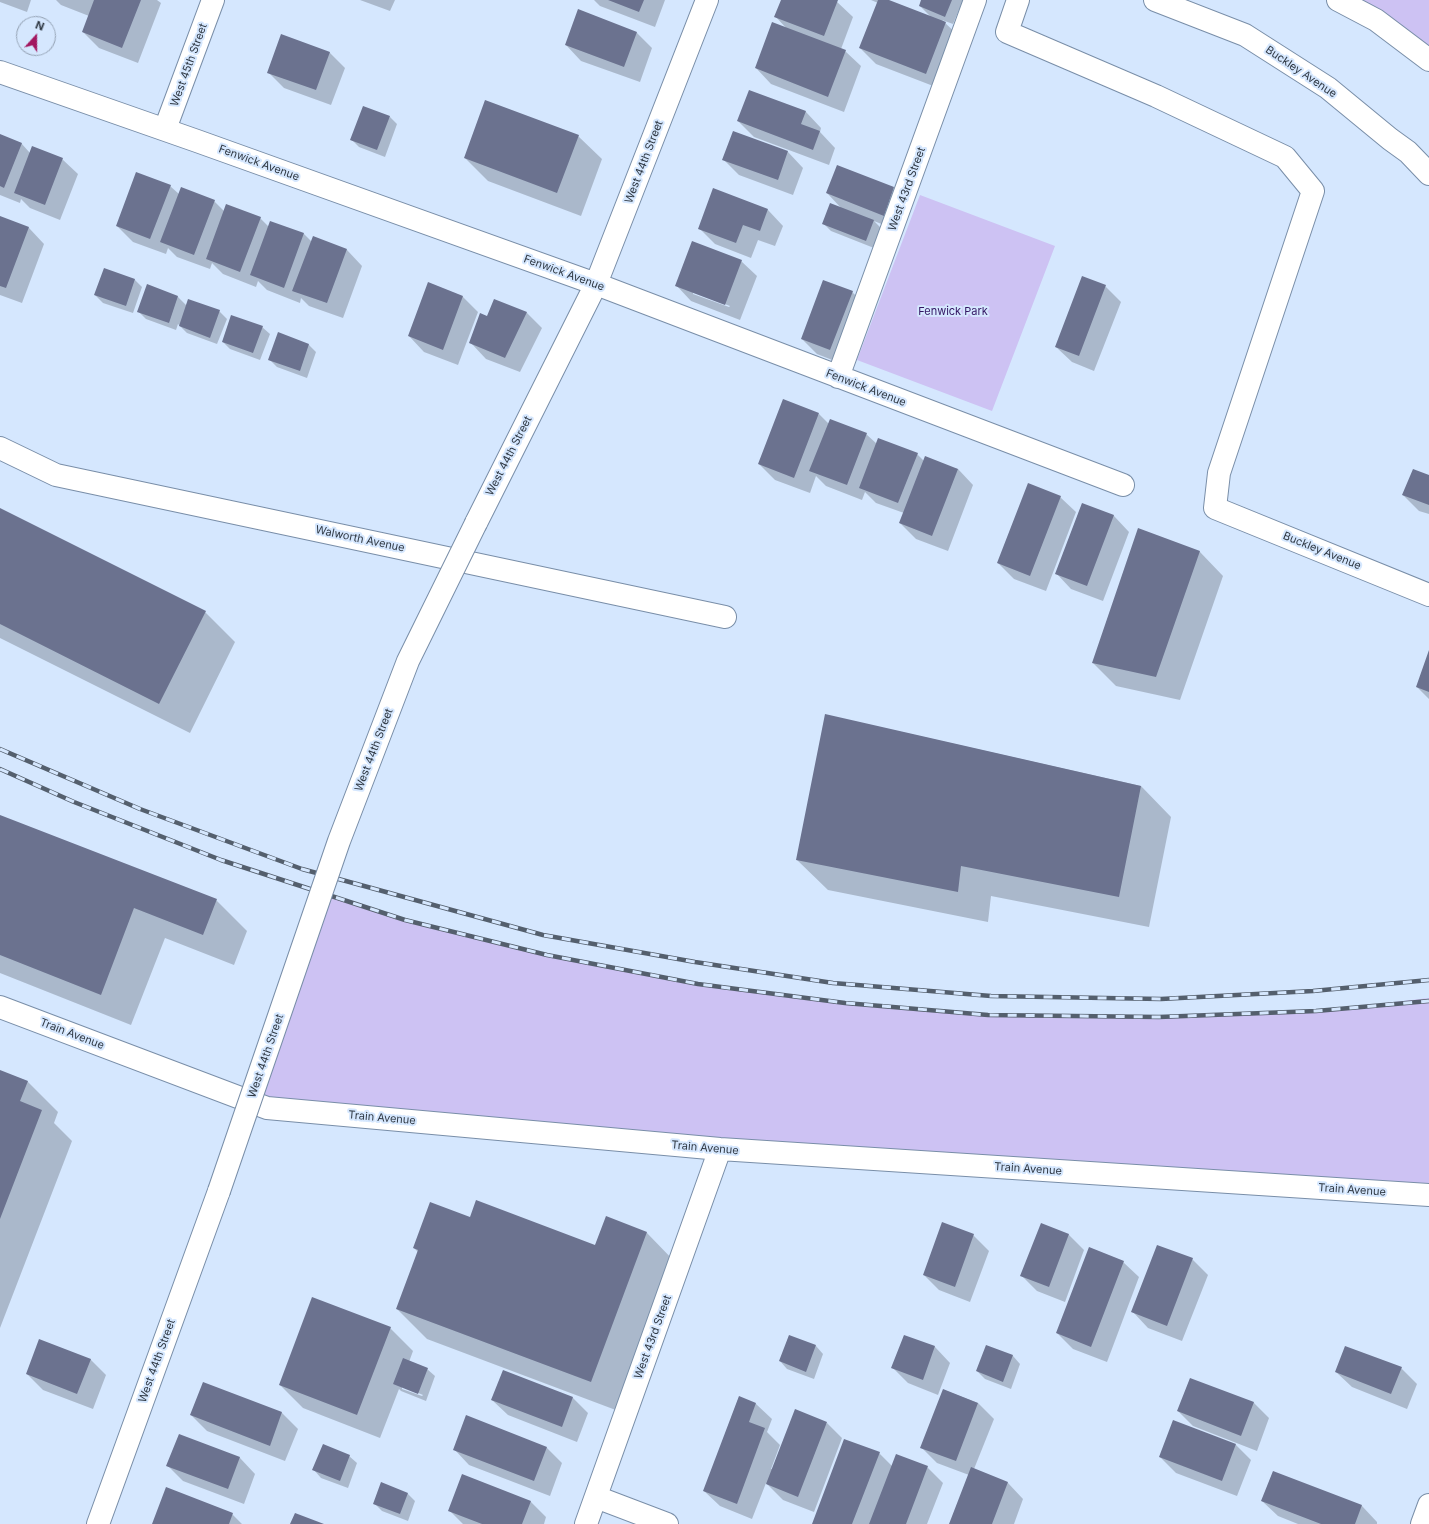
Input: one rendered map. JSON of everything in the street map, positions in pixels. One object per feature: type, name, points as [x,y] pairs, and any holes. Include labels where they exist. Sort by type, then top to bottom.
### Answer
[{"type":"street","name":"West 45th Street","points":[[165,129],[213,0]]},
{"type":"street","name":"West 44th Street","points":[[98,1524],[219,1191],[339,841],[408,661],[596,284],[707,0]]},
{"type":"street","name":"West 43rd Street","points":[[838,377],[975,0]]},
{"type":"street","name":"Buckley Avenue","points":[[1018,0],[1007,32],[1156,96],[1285,157],[1313,191],[1219,473],[1215,508],[1429,595]]},
{"type":"street","name":"Buckley Avenue","points":[[1155,0],[1245,35],[1328,88],[1408,152],[1429,174]]},
{"type":"street","points":[[1338,0],[1376,20],[1429,60]]},
{"type":"street","name":"Fenwick Avenue","points":[[0,72],[165,129],[596,284],[1123,485]]},
{"type":"street","name":"Walworth Avenue","points":[[0,448],[56,475],[725,617]]},
{"type":"street","name":"Train Avenue","points":[[0,1007],[267,1108],[720,1149],[1429,1194]]},
{"type":"street","name":"West 43rd Street","points":[[586,1524],[720,1149]]},
{"type":"street","points":[[596,1497],[667,1524]]},
{"type":"street","points":[[1422,1524],[1429,1505]]},
{"type":"green space","points":[[1338,0],[1429,0],[1429,60]]},
{"type":"green space","name":"Fenwick Park","points":[[920,195],[1055,246],[992,411],[857,360]]},
{"type":"green space","points":[[322,891],[405,920],[547,955],[698,984],[845,1003],[988,1015],[1159,1017],[1316,1011],[1429,998],[1429,1190],[1046,1170],[250,1102]]},
{"type":"building","points":[[94,0],[141,0],[122,48],[82,32]]},
{"type":"building","points":[[608,0],[644,0],[639,12]]},
{"type":"building","points":[[781,0],[838,0],[824,36],[774,17]]},
{"type":"building","points":[[878,0],[889,0],[946,22],[926,74],[859,48]]},
{"type":"building","points":[[921,0],[952,0],[945,17],[919,6]]},
{"type":"building","points":[[578,9],[637,32],[624,67],[565,45]]},
{"type":"building","points":[[772,22],[846,50],[828,97],[755,68]]},
{"type":"building","points":[[281,34],[330,52],[316,90],[267,73]]},
{"type":"building","points":[[749,90],[806,111],[801,124],[820,131],[813,150],[737,121]]},
{"type":"building","points":[[485,100],[579,135],[557,193],[464,158]]},
{"type":"building","points":[[363,106],[390,116],[377,150],[350,140]]},
{"type":"building","points":[[733,131],[788,151],[778,180],[722,160]]},
{"type":"building","points":[[0,134],[22,143],[4,188],[0,186]]},
{"type":"building","points":[[32,146],[63,158],[45,205],[14,193]]},
{"type":"building","points":[[837,165],[894,187],[884,216],[826,193]]},
{"type":"building","points":[[136,172],[171,185],[150,239],[116,226]]},
{"type":"building","points":[[181,187],[215,200],[194,255],[160,242]]},
{"type":"building","points":[[713,188],[768,209],[760,231],[743,225],[736,243],[698,229]]},
{"type":"building","points":[[830,203],[874,220],[866,241],[822,224]]},
{"type":"building","points":[[226,204],[261,217],[240,272],[206,259]]},
{"type":"building","points":[[0,216],[29,227],[6,288],[0,286]]},
{"type":"building","points":[[270,221],[304,233],[284,288],[250,275]]},
{"type":"building","points":[[313,236],[347,249],[327,303],[292,291]]},
{"type":"building","points":[[692,241],[742,260],[725,305],[675,286]]},
{"type":"building","points":[[104,268],[135,279],[126,306],[94,295]]},
{"type":"building","points":[[1082,276],[1106,285],[1079,356],[1055,347]]},
{"type":"building","points":[[823,280],[853,291],[830,350],[801,339]]},
{"type":"building","points":[[428,282],[463,296],[443,350],[408,336]]},
{"type":"building","points":[[147,284],[178,296],[169,323],[137,312]]},
{"type":"building","points":[[188,299],[220,310],[210,338],[179,326]]},
{"type":"building","points":[[494,299],[527,312],[505,358],[469,343],[480,313],[487,316]]},
{"type":"building","points":[[231,315],[263,326],[253,353],[222,342]]},
{"type":"building","points":[[278,332],[309,344],[300,371],[268,360]]},
{"type":"building","points":[[783,399],[819,413],[794,478],[758,464]]},
{"type":"building","points":[[830,419],[867,433],[847,485],[809,471]]},
{"type":"building","points":[[878,438],[918,453],[898,503],[859,488]]},
{"type":"building","points":[[925,456],[958,469],[932,536],[899,523]]},
{"type":"building","points":[[1413,469],[1429,475],[1429,505],[1402,495]]},
{"type":"building","points":[[1028,483],[1061,496],[1030,576],[997,563]]},
{"type":"building","points":[[1082,503],[1114,515],[1087,586],[1055,574]]},
{"type":"building","points":[[0,508],[206,611],[159,704],[0,624]]},
{"type":"building","points":[[1138,528],[1200,551],[1156,677],[1092,663]]},
{"type":"building","points":[[1429,650],[1429,692],[1416,687]]},
{"type":"building","points":[[825,714],[1141,786],[1119,897],[961,866],[958,892],[796,860]]},
{"type":"building","points":[[0,815],[217,899],[203,935],[134,908],[101,995],[0,955]]},
{"type":"building","points":[[0,1070],[28,1081],[20,1101],[42,1110],[0,1219]]},
{"type":"building","points":[[476,1200],[595,1245],[606,1216],[647,1232],[591,1382],[396,1309],[418,1250],[413,1248],[430,1202],[470,1217]]},
{"type":"building","points":[[942,1222],[974,1234],[955,1287],[923,1275]]},
{"type":"building","points":[[1041,1223],[1069,1234],[1049,1287],[1020,1276]]},
{"type":"building","points":[[1157,1245],[1193,1258],[1167,1326],[1131,1312]]},
{"type":"building","points":[[1089,1247],[1124,1261],[1091,1347],[1056,1333]]},
{"type":"building","points":[[312,1297],[391,1327],[357,1415],[279,1385]]},
{"type":"building","points":[[789,1335],[816,1345],[806,1372],[779,1361]]},
{"type":"building","points":[[904,1335],[935,1346],[923,1380],[891,1368]]},
{"type":"building","points":[[39,1339],[91,1359],[77,1394],[26,1374]]},
{"type":"building","points":[[986,1345],[1013,1355],[1003,1382],[976,1371]]},
{"type":"building","points":[[1345,1346],[1402,1367],[1391,1394],[1335,1372]]},
{"type":"building","points":[[403,1358],[428,1368],[418,1394],[393,1384]]},
{"type":"building","points":[[503,1370],[573,1397],[562,1427],[491,1400]]},
{"type":"building","points":[[1190,1378],[1254,1402],[1241,1436],[1177,1411]]},
{"type":"building","points":[[203,1382],[282,1412],[270,1446],[190,1415]]},
{"type":"building","points":[[943,1389],[978,1403],[956,1461],[920,1448]]},
{"type":"building","points":[[739,1396],[756,1403],[749,1422],[765,1428],[737,1504],[703,1491]]},
{"type":"building","points":[[795,1409],[827,1422],[798,1497],[766,1484]]},
{"type":"building","points":[[466,1415],[547,1447],[534,1481],[453,1450]]},
{"type":"building","points":[[1173,1420],[1236,1444],[1222,1481],[1159,1457]]},
{"type":"building","points":[[179,1434],[240,1457],[228,1489],[166,1466]]},
{"type":"building","points":[[844,1439],[880,1452],[852,1524],[812,1524]]},
{"type":"building","points":[[323,1444],[350,1455],[340,1481],[312,1470]]},
{"type":"building","points":[[896,1454],[928,1466],[906,1524],[869,1524]]},
{"type":"building","points":[[971,1467],[1008,1482],[992,1524],[949,1524]]},
{"type":"building","points":[[1273,1471],[1362,1505],[1355,1524],[1321,1524],[1261,1501]]},
{"type":"building","points":[[462,1474],[531,1501],[522,1524],[482,1524],[448,1511]]},
{"type":"building","points":[[381,1482],[408,1493],[400,1514],[373,1504]]},
{"type":"building","points":[[166,1487],[233,1513],[229,1524],[152,1524]]},
{"type":"building","points":[[295,1513],[324,1524],[290,1524]]},
{"type":"railway","points":[[0,749],[140,809],[302,869],[543,935],[695,962],[833,983],[991,996],[1161,999],[1313,991],[1429,980]]},
{"type":"railway","points":[[0,769],[74,802],[221,860],[405,920],[547,955],[698,984],[845,1003],[988,1015],[1159,1017],[1316,1011],[1429,1001]]}]
